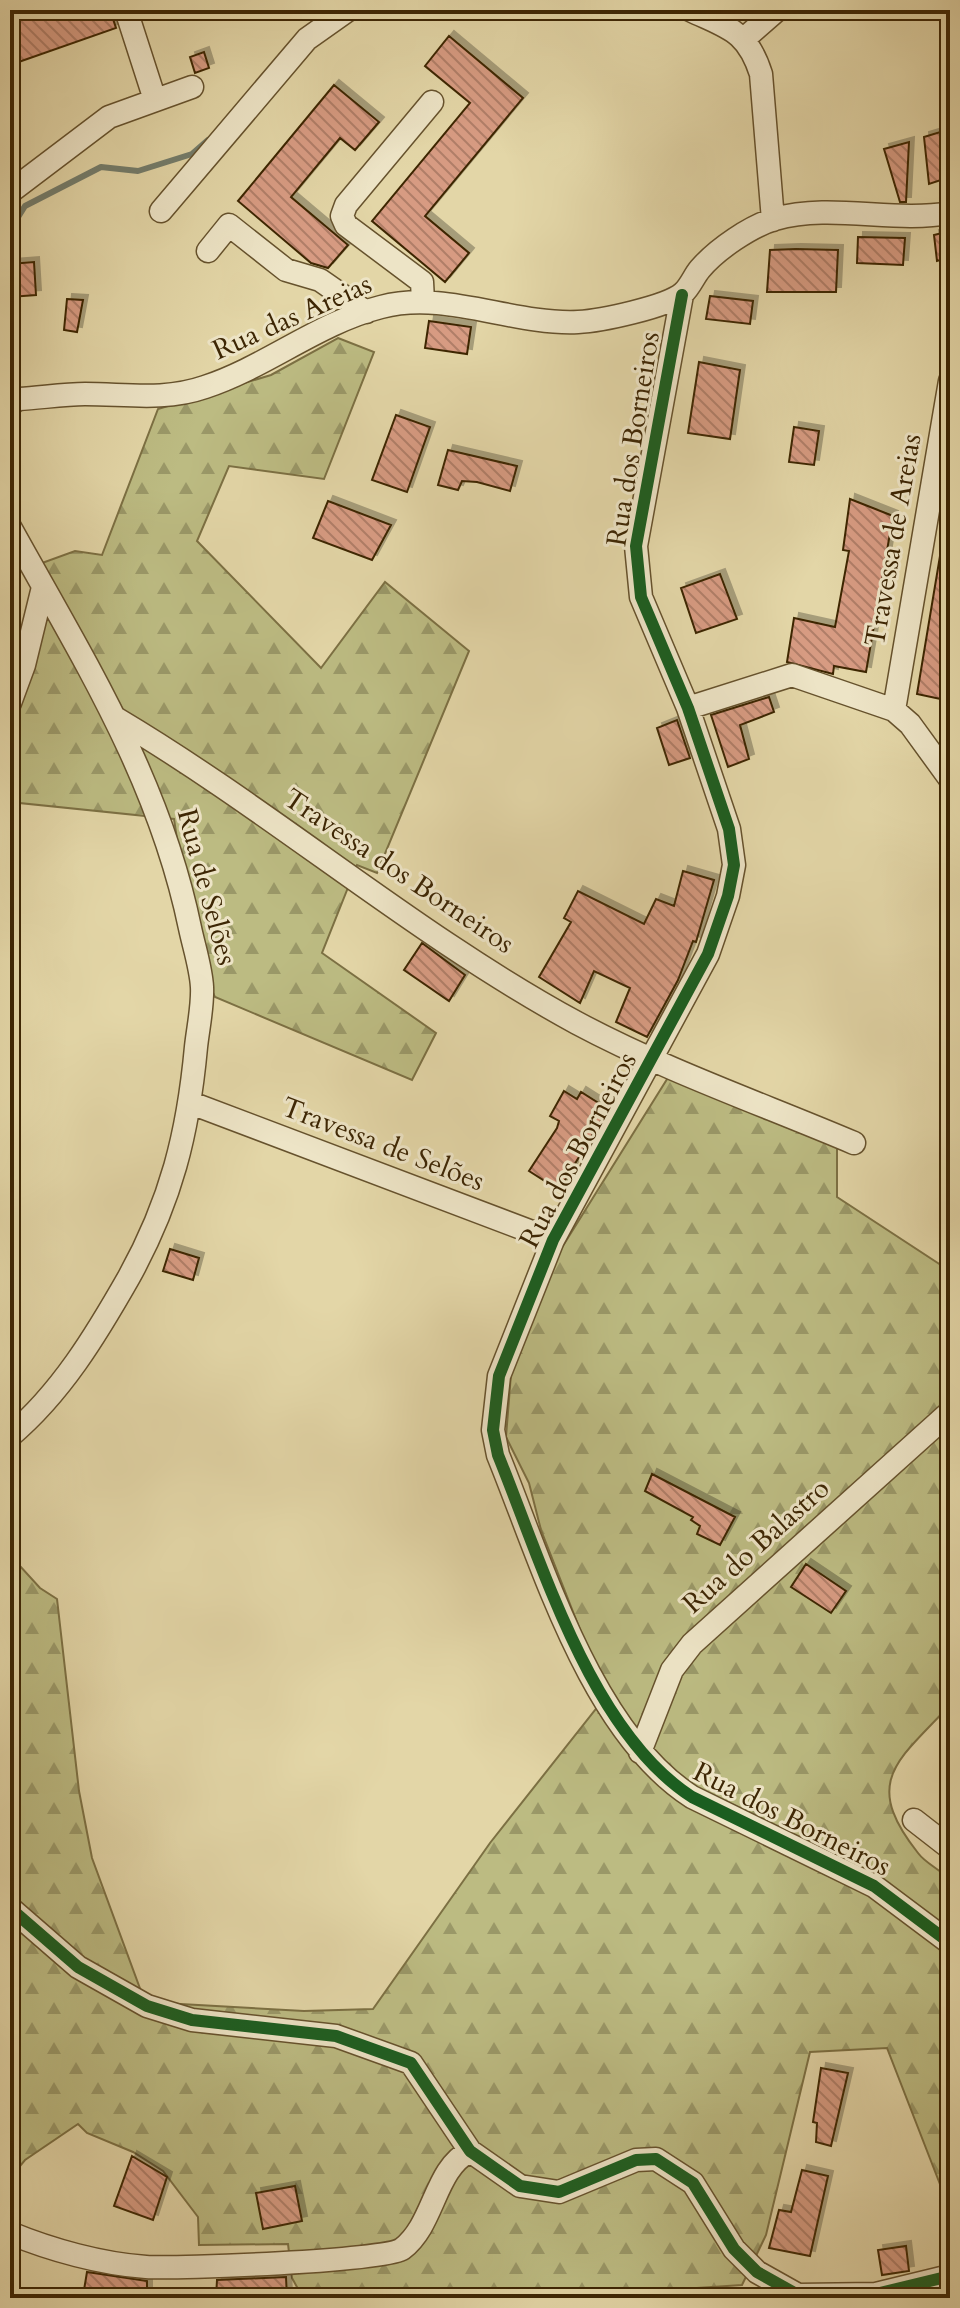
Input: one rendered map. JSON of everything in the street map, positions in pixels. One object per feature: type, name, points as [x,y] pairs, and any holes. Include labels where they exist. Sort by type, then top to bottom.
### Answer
[{"type":"street","points":[[126,10],[155,100]]},
{"type":"street","points":[[161,211],[307,39],[348,10]]},
{"type":"street","points":[[690,10],[745,38],[754,51],[761,74],[773,220]]},
{"type":"street","points":[[745,38],[777,10]]},
{"type":"street","points":[[10,192],[109,117],[192,87]]},
{"type":"street","points":[[423,301],[422,282],[346,225],[342,216],[346,205],[432,102]]},
{"type":"street","points":[[682,295],[700,268],[723,249],[773,220],[810,215],[899,218],[950,213]]},
{"type":"street","points":[[208,251],[229,225],[286,270],[320,280],[366,312]]},
{"type":"street","name":"Rua das Areias","points":[[10,404],[19,399],[82,394],[171,397],[253,367],[366,312],[423,301],[522,318],[579,322],[640,310],[682,295]]},
{"type":"street","name":"Rua dos Borneiros","points":[[682,295],[636,546],[636,573],[641,597],[688,708],[729,829],[734,865],[728,896],[708,954],[654,1059],[553,1240],[499,1376],[493,1430],[498,1455],[563,1615],[608,1705],[640,1752],[673,1784],[692,1797],[874,1886],[950,1943]]},
{"type":"street","name":"Travessa de Areias","points":[[894,710],[950,381]]},
{"type":"street","name":"Rua de Selões","points":[[10,527],[117,719],[144,775],[179,876],[202,988],[191,1103],[172,1187],[151,1238],[106,1317],[54,1394],[10,1436]]},
{"type":"street","points":[[10,703],[24,665],[43,587]]},
{"type":"street","points":[[688,708],[792,675],[894,710],[910,724],[950,779]]},
{"type":"street","name":"Travessa dos Borneiros","points":[[117,719],[192,764],[453,947],[577,1023],[654,1059],[854,1143]]},
{"type":"street","name":"Travessa de Selões","points":[[191,1103],[553,1240]]},
{"type":"street","name":"Rua do Balastro","points":[[640,1752],[672,1670],[692,1644],[950,1412]]},
{"type":"street","points":[[914,1820],[950,1848]]},
{"type":"street","points":[[10,1908],[78,1967],[147,2006],[192,2020],[336,2036],[411,2063],[470,2151],[520,2186],[559,2192],[602,2177],[636,2160],[656,2159],[693,2183],[734,2249],[757,2272],[798,2295],[924,2290],[950,2276]]},
{"type":"street","points":[[10,2233],[33,2243],[145,2267],[358,2258],[399,2251],[416,2236],[455,2158],[470,2151]]},
{"type":"green space","points":[[338,338],[374,352],[324,479],[229,466],[197,541],[321,668],[385,582],[469,651],[377,873],[357,865],[322,953],[436,1033],[412,1080],[215,997],[195,959],[174,819],[10,802],[10,707],[42,563],[75,551],[102,555],[158,409],[271,375]]},
{"type":"green space","points":[[669,1076],[837,1145],[837,1197],[950,1271],[950,1705],[902,1757],[889,1789],[892,1807],[901,1828],[922,1857],[950,1881],[950,2210],[887,2048],[810,2052],[766,2235],[742,2285],[591,2295],[561,2292],[541,2298],[303,2298],[292,2278],[288,2244],[199,2245],[198,2217],[163,2171],[133,2152],[87,2133],[78,2124],[25,2160],[10,2178],[10,1555],[40,1588],[57,1599],[79,1791],[92,1858],[145,2002],[304,2011],[373,2009],[490,1843],[606,1696],[541,1530],[529,1483],[506,1437],[511,1374],[541,1281]]},
{"type":"building","points":[[10,10],[110,10],[116,28],[10,65]]},
{"type":"building","points":[[449,36],[523,98],[425,216],[469,253],[445,282],[372,221],[470,103],[425,66]]},
{"type":"building","points":[[204,52],[209,68],[195,73],[190,57]]},
{"type":"building","points":[[334,85],[379,122],[355,150],[340,138],[291,197],[348,245],[328,268],[311,263],[238,201]]},
{"type":"building","points":[[950,129],[950,177],[929,184],[924,137]]},
{"type":"building","points":[[909,142],[906,202],[900,202],[884,149]]},
{"type":"building","points":[[950,231],[950,257],[937,261],[934,235]]},
{"type":"building","points":[[858,237],[905,238],[903,265],[857,263]]},
{"type":"building","points":[[770,250],[838,250],[836,292],[767,292]]},
{"type":"building","points":[[34,262],[36,295],[10,297],[10,264]]},
{"type":"building","points":[[710,296],[753,301],[750,324],[706,319]]},
{"type":"building","points":[[67,299],[83,300],[77,332],[64,330]]},
{"type":"building","points":[[429,321],[471,327],[467,354],[425,348]]},
{"type":"building","points":[[699,362],[740,370],[730,439],[688,433]]},
{"type":"building","points":[[396,415],[430,427],[407,492],[372,480]]},
{"type":"building","points":[[794,427],[819,431],[814,465],[789,462]]},
{"type":"building","points":[[448,450],[517,466],[510,491],[477,482],[462,481],[458,490],[438,485]]},
{"type":"building","points":[[850,499],[893,516],[866,672],[834,666],[833,674],[787,662],[794,618],[835,627],[849,551],[843,550]]},
{"type":"building","points":[[328,501],[391,525],[372,560],[313,538]]},
{"type":"building","points":[[942,544],[950,544],[950,701],[917,694]]},
{"type":"building","points":[[720,574],[737,619],[696,633],[681,588]]},
{"type":"building","points":[[769,697],[774,712],[740,725],[749,759],[728,767],[711,715]]},
{"type":"building","points":[[677,720],[690,758],[669,765],[657,728]]},
{"type":"building","points":[[683,871],[714,880],[696,942],[693,941],[678,980],[647,1037],[616,1022],[630,988],[594,971],[580,1003],[539,977],[571,922],[564,918],[578,891],[644,924],[656,899],[674,906]]},
{"type":"building","points":[[422,943],[465,975],[449,1001],[404,970]]},
{"type":"building","points":[[564,1091],[577,1099],[581,1092],[608,1109],[559,1190],[529,1171],[557,1128],[559,1121],[550,1116]]},
{"type":"building","points":[[170,1249],[199,1258],[193,1280],[163,1271]]},
{"type":"building","points":[[652,1474],[735,1517],[720,1545],[697,1534],[700,1526],[691,1520],[693,1517],[645,1491]]},
{"type":"building","points":[[806,1564],[846,1591],[831,1613],[791,1587]]},
{"type":"building","points":[[821,2068],[848,2073],[831,2146],[816,2142],[817,2123],[813,2122]]},
{"type":"building","points":[[132,2156],[167,2177],[153,2220],[114,2206]]},
{"type":"building","points":[[802,2170],[828,2176],[810,2256],[769,2248],[779,2210],[791,2212]]},
{"type":"building","points":[[295,2186],[302,2221],[263,2229],[256,2193]]},
{"type":"building","points":[[906,2246],[909,2271],[882,2275],[878,2250]]},
{"type":"building","points":[[87,2272],[147,2281],[147,2298],[101,2298],[102,2292],[84,2290]]},
{"type":"building","points":[[286,2277],[287,2298],[216,2298],[217,2280]]},
{"type":"waterway","points":[[10,230],[25,206],[101,167],[138,171],[192,154],[208,140]]},
{"type":"cycle path","points":[[682,295],[636,546],[641,597],[688,708],[729,829],[734,865],[728,896],[708,954],[553,1240],[499,1376],[493,1430],[498,1455],[574,1642],[598,1689],[625,1731],[656,1768],[692,1797],[874,1886],[950,1943]]},
{"type":"cycle path","points":[[10,1908],[78,1967],[147,2006],[192,2020],[336,2036],[411,2063],[470,2151],[520,2186],[559,2192],[636,2160],[656,2159],[693,2183],[734,2249],[757,2272],[798,2295],[876,2294],[950,2276]]}]
